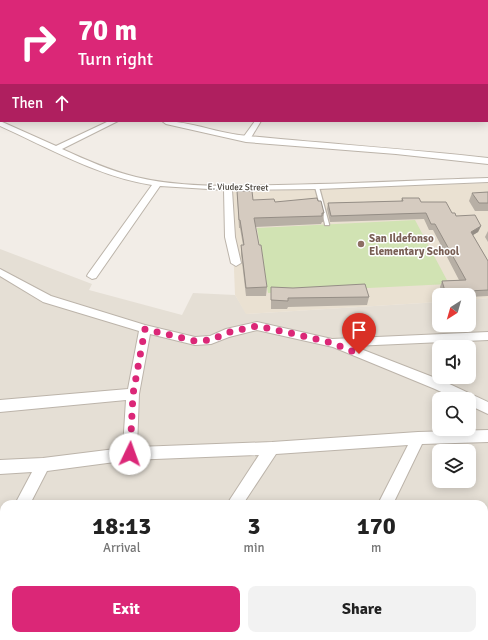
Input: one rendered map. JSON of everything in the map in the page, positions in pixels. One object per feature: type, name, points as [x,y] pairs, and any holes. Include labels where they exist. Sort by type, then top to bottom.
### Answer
[{"type":"street","points":[[57,149],[113,122]]},
{"type":"street","points":[[170,122],[246,139],[396,151],[488,161]]},
{"type":"street","points":[[246,139],[257,122]]},
{"type":"street","name":"E. Viudez Street","points":[[0,123],[104,169],[135,179],[158,183],[228,188],[317,187],[488,180]]},
{"type":"street","points":[[92,276],[158,183]]},
{"type":"street","points":[[228,188],[230,237],[236,263]]},
{"type":"street","points":[[0,272],[47,299],[145,329],[195,341],[211,340],[254,321],[295,334],[332,343],[439,385],[483,404],[488,408]]},
{"type":"street","points":[[130,454],[133,394],[145,329]]},
{"type":"street","points":[[332,343],[488,336]]},
{"type":"street","points":[[0,406],[133,394]]},
{"type":"street","points":[[0,467],[43,465],[130,454],[272,448],[418,438],[488,436]]},
{"type":"street","points":[[387,500],[418,438]]},
{"type":"street","points":[[237,500],[272,448]]},
{"type":"street","points":[[24,500],[43,465]]},
{"type":"lane","points":[[317,187],[327,224]]},
{"type":"shaded area","name":"San Ildefonso Elementary School","points":[[488,183],[488,298],[476,299],[476,288],[432,288],[432,302],[246,314],[235,295],[231,192]]},
{"type":"shaded area","points":[[0,249],[92,284],[89,290],[182,315],[193,293],[235,295],[247,314],[432,302],[432,332],[476,332],[476,299],[488,298],[488,500],[0,500]]},
{"type":"green space","points":[[415,220],[449,284],[268,293],[257,228]]},
{"type":"building","points":[[237,191],[252,191],[253,200],[274,199],[275,202],[317,198],[318,201],[321,201],[324,213],[322,213],[322,216],[254,218],[259,245],[261,245],[267,287],[246,288],[241,245],[244,245],[239,220]]},
{"type":"building","points":[[488,192],[488,203],[479,203],[472,193]]},
{"type":"building","points":[[402,198],[419,198],[421,202],[446,202],[452,213],[455,213],[456,216],[475,215],[481,226],[471,232],[488,261],[488,290],[476,291],[476,288],[444,288],[442,281],[466,280],[435,224],[431,224],[426,213],[331,216],[328,203],[403,201]]},
{"type":"building","points":[[365,284],[369,297],[288,298],[288,301],[271,300],[271,287],[293,288]]},
{"type":"place","name":"San Ildefonso Elementary School","points":[[361,244]]},
{"type":"route","points":[[130,454],[133,394],[145,329],[195,341],[211,340],[226,333],[257,326],[332,343],[359,354]]}]
